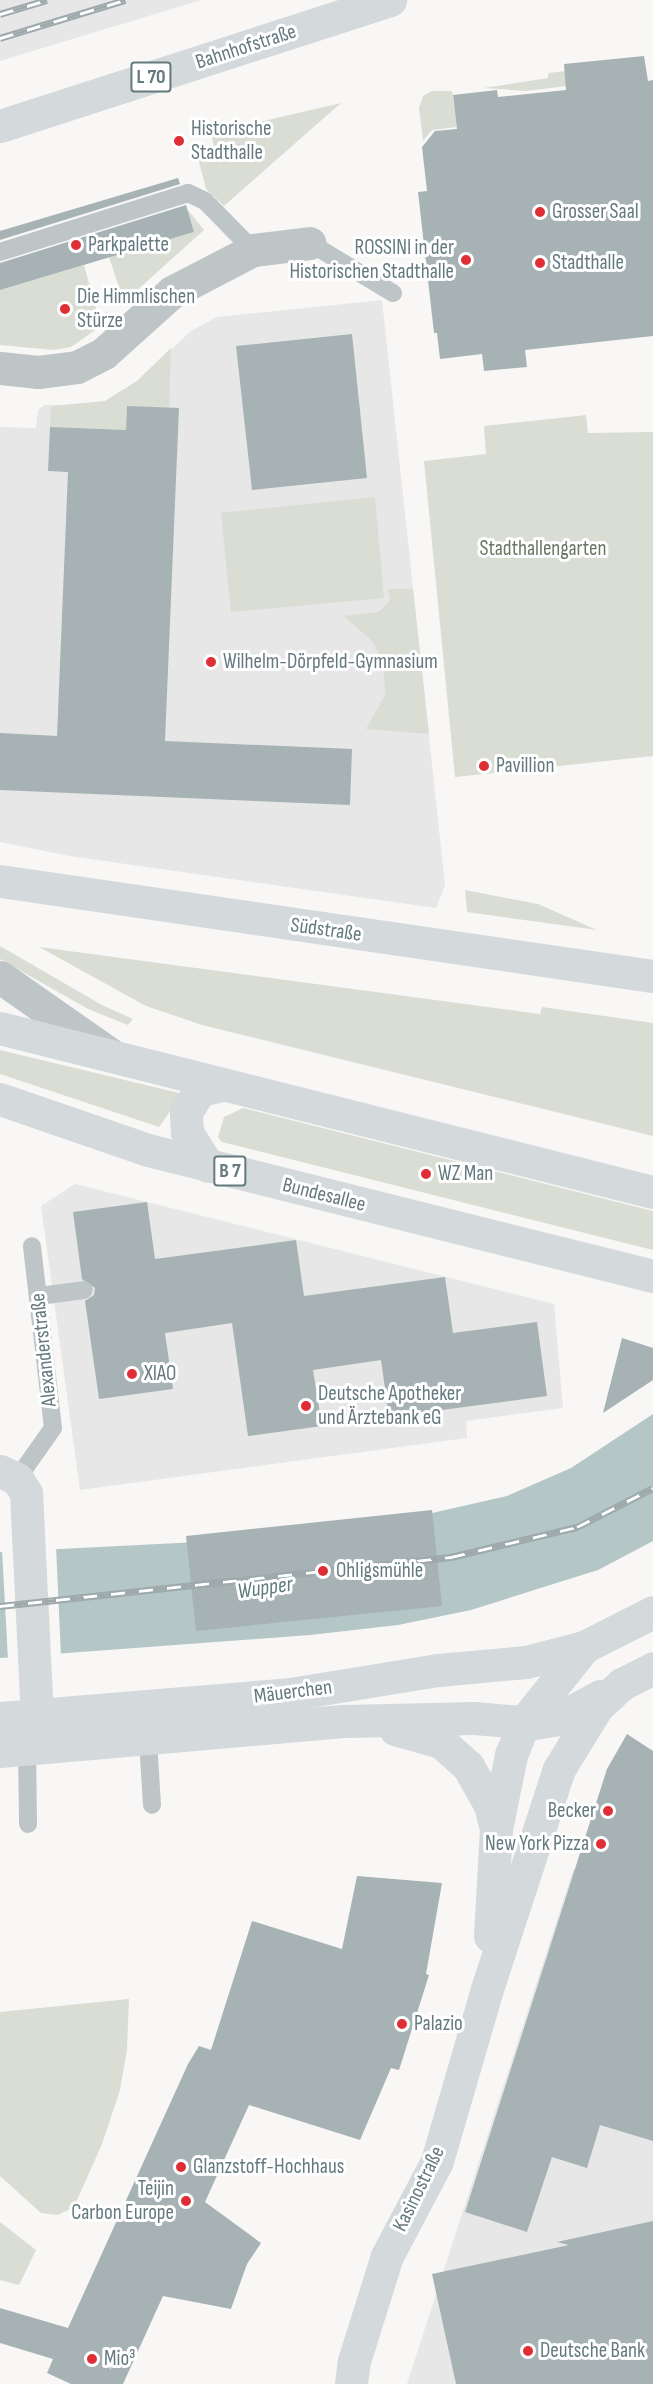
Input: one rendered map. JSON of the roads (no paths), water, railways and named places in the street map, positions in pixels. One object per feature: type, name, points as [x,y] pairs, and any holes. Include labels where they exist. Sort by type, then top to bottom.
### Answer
[{"type":"street","name":"Bahnhofstraße","points":[[0,126],[390,0]]},
{"type":"street","points":[[0,368],[38,372],[77,367],[104,353],[172,292],[254,250],[310,243]]},
{"type":"street","name":"Südstraße","points":[[0,881],[653,976]]},
{"type":"street","points":[[0,976],[110,1054]]},
{"type":"street","points":[[0,1028],[653,1192]]},
{"type":"street","points":[[208,1166],[188,1133],[186,1112],[200,1090],[221,1084]]},
{"type":"street","name":"Bundesallee","points":[[0,1100],[148,1150],[653,1276]]},
{"type":"street","points":[[8,1475],[26,1493],[37,1714],[28,1750]]},
{"type":"street","points":[[478,1665],[510,1674],[551,1707],[584,1647],[653,1612]]},
{"type":"street","name":"Mäuerchen","points":[[0,1718],[290,1694],[478,1665],[526,1662],[584,1647]]},
{"type":"street","name":"Kasinostraße","points":[[351,2384],[354,2361],[387,2256],[437,2161],[486,1992],[559,1768],[586,1720],[622,1684],[653,1668]]},
{"type":"street","name":"Mäuerchen","points":[[28,1750],[346,1721],[465,1718],[525,1722],[551,1707],[622,1684]]},
{"type":"street","name":"Kasinostraße","points":[[551,1707],[559,1768]]},
{"type":"street","name":"Mäuerchen","points":[[346,1721],[405,1731],[441,1743],[468,1766],[490,1805],[496,1829]]},
{"type":"street","name":"Kasinostraße","points":[[486,1992],[496,1829],[511,1755],[525,1722]]},
{"type":"lane","points":[[0,252],[188,193],[205,201],[254,250]]},
{"type":"lane","points":[[310,243],[393,293]]},
{"type":"lane","name":"Alexanderstraße","points":[[8,1475],[53,1428],[32,1246]]},
{"type":"lane","points":[[39,1296],[84,1290]]},
{"type":"lane","points":[[148,1740],[152,1805]]},
{"type":"lane","points":[[28,1750],[28,1824]]},
{"type":"water","name":"Wupper","points":[[653,1414],[653,1541],[598,1570],[471,1610],[398,1625],[310,1635],[0,1658],[0,1552],[198,1542],[419,1516],[507,1496],[571,1468]]},
{"type":"railway","points":[[0,14],[47,0]]},
{"type":"railway","points":[[0,38],[125,0]]},
{"type":"railway","points":[[0,1606],[451,1557],[577,1527],[653,1488]]},
{"type":"place","name":"Historische Stadthalle","points":[[179,141]]},
{"type":"place","name":"Grosser Saal","points":[[540,212]]},
{"type":"place","name":"Parkpalette","points":[[76,245]]},
{"type":"place","name":"ROSSINI in der Historischen Stadthalle","points":[[466,260]]},
{"type":"place","name":"Stadthalle","points":[[540,263]]},
{"type":"place","name":"Die Himmlischen Stürze","points":[[65,309]]},
{"type":"place","name":"Wilhelm-Dörpfeld-Gymnasium","points":[[211,662]]},
{"type":"place","name":"Pavillion","points":[[484,766]]},
{"type":"place","name":"WZ Man","points":[[426,1174]]},
{"type":"place","name":"XIAO","points":[[132,1374]]},
{"type":"place","name":"Deutsche Apotheker und Ärztebank eG","points":[[306,1406]]},
{"type":"place","name":"Ohligsmühle","points":[[323,1571]]},
{"type":"place","name":"Becker","points":[[608,1811]]},
{"type":"place","name":"New York Pizza","points":[[601,1844]]},
{"type":"place","name":"Palazio","points":[[402,2024]]},
{"type":"place","name":"Glanzstoff-Hochhaus","points":[[181,2167]]},
{"type":"place","name":"Teijin Carbon Europe","points":[[186,2201]]},
{"type":"place","name":"Deutsche Bank","points":[[528,2351]]},
{"type":"place","name":"Mio³","points":[[92,2359]]},
{"type":"park label","name":"Stadthallengarten","points":[[543,549]]}]
